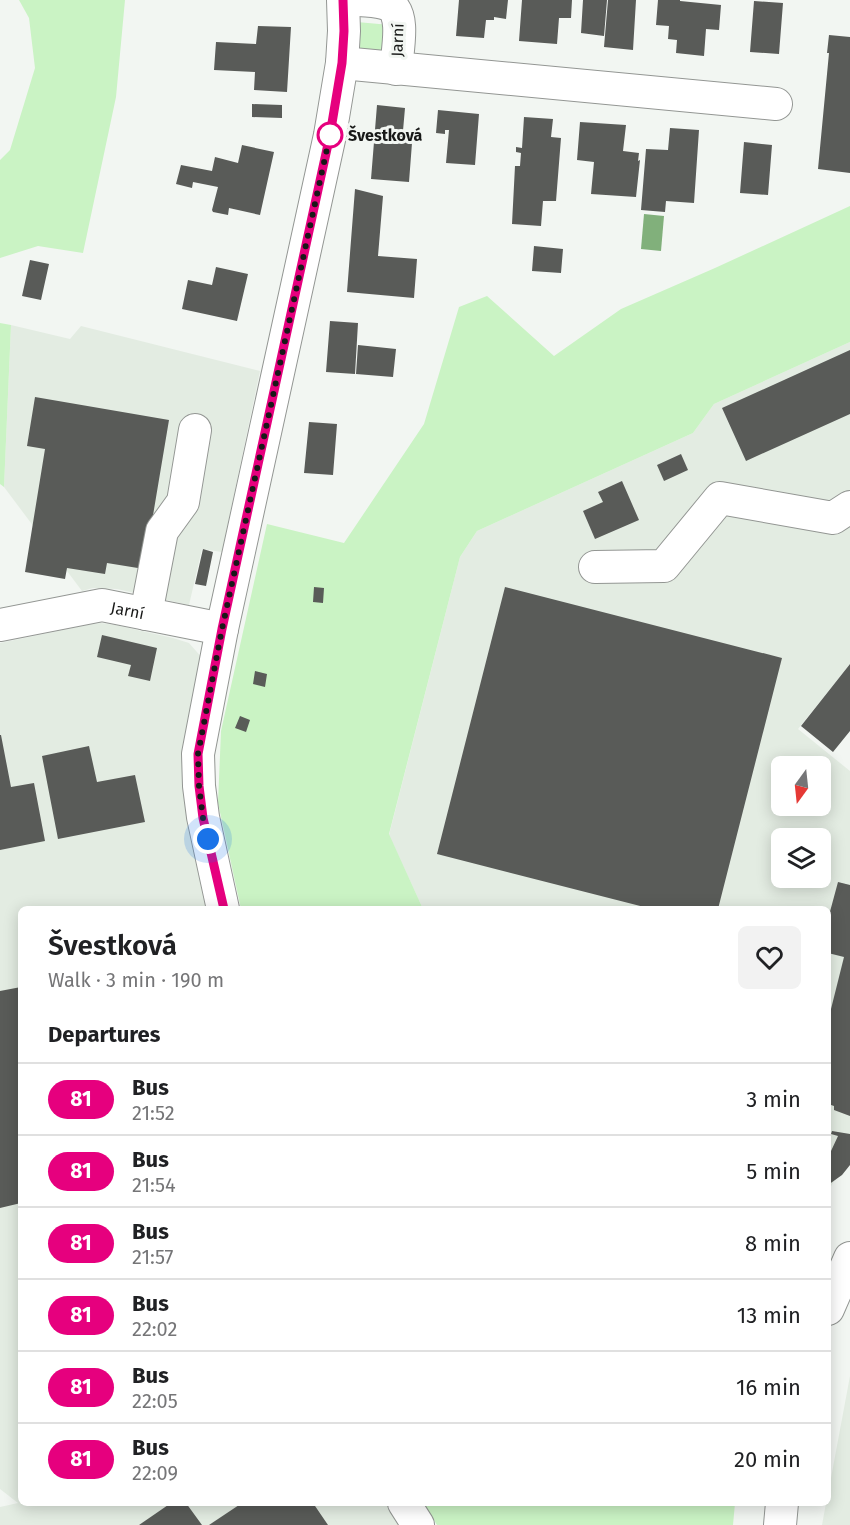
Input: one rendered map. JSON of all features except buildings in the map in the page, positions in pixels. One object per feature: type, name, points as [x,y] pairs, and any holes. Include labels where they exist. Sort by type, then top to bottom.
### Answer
[{"type":"street","points":[[223,906],[203,818],[198,754],[222,629],[327,147],[342,63],[343,0]]},
{"type":"street","name":"Jarní","points":[[360,0],[386,3],[392,6],[405,5],[399,24],[396,69]]},
{"type":"street","points":[[342,63],[776,104]]},
{"type":"street","points":[[146,614],[162,531],[183,502],[195,430]]},
{"type":"street","points":[[595,567],[664,566],[720,498],[833,518],[850,507]]},
{"type":"street","name":"Jarní","points":[[0,625],[102,605],[222,629]]},
{"type":"street","points":[[831,1302],[850,1258]]},
{"type":"street","points":[[406,1506],[418,1525]]},
{"type":"street","points":[[780,1525],[782,1506]]},
{"type":"shaded area","points":[[19,0],[125,0],[116,97],[83,253],[38,246],[0,258],[0,160],[10,150],[35,68],[29,18]]},
{"type":"shaded area","points":[[357,22],[390,25],[386,52],[359,52]]},
{"type":"shaded area","points":[[850,206],[850,342],[714,404],[693,433],[477,531],[460,557],[389,834],[422,906],[240,906],[218,803],[221,731],[267,524],[344,543],[424,424],[459,307],[487,296],[554,356],[621,309]]},
{"type":"shaded area","points":[[644,214],[664,216],[661,251],[641,249]]},
{"type":"shaded area","points":[[0,323],[11,325],[4,487],[0,484]]},
{"type":"shaded area","points":[[11,325],[70,339],[81,326],[260,371],[222,552],[202,549],[189,605],[117,589],[93,588],[82,591],[4,487]]},
{"type":"shaded area","points":[[850,342],[850,664],[798,729],[850,771],[850,1152],[831,1187],[831,906],[422,906],[389,835],[460,557],[477,531],[693,433],[714,404]]},
{"type":"shaded area","points":[[101,623],[115,625],[173,638],[189,643],[204,660],[182,765],[210,906],[18,906],[18,1503],[0,1489],[0,643]]},
{"type":"shaded area","points":[[850,1376],[850,1525],[822,1525],[825,1506],[831,1506],[831,1478]]},
{"type":"shaded area","points":[[18,1503],[18,1506],[394,1506],[405,1525],[0,1525],[0,1507]]},
{"type":"shaded area","points":[[425,1506],[735,1506],[733,1525],[437,1525]]},
{"type":"bus line","name":"81","points":[[223,906],[203,818],[198,754],[222,629],[330,135],[342,63],[343,0]]},
{"type":"place","name":"Švestková","points":[[330,135]]},
{"type":"route","points":[[208,839],[199,786],[198,754],[222,629],[330,135]]}]
